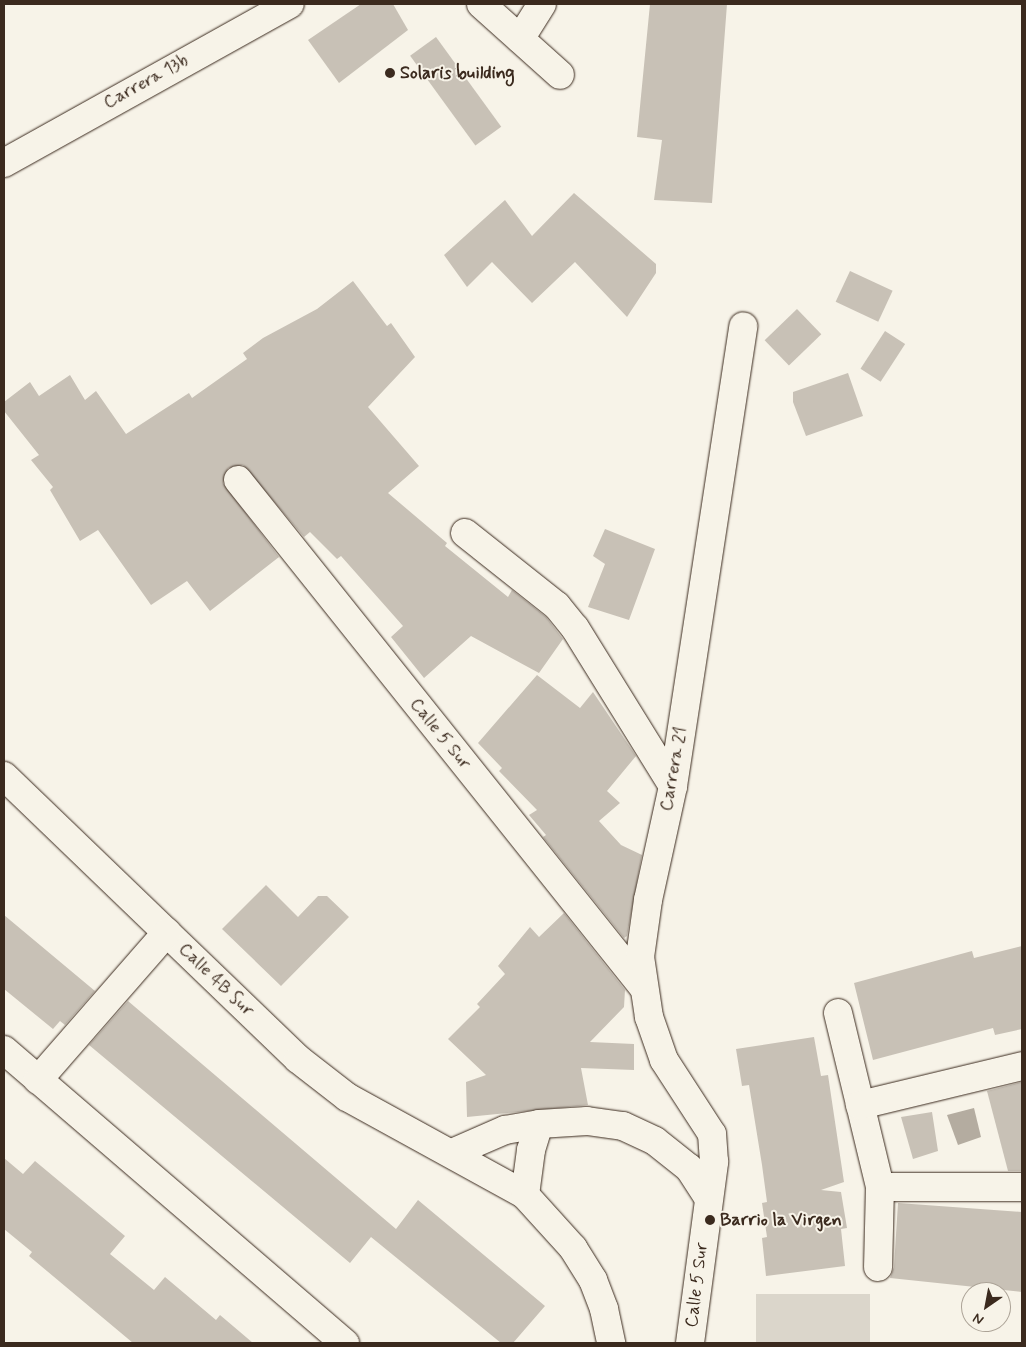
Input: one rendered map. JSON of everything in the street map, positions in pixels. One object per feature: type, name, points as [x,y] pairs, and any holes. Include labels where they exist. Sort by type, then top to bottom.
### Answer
[{"type":"street","name":"Carrera 13b","points":[[4,163],[290,4]]},
{"type":"street","points":[[481,4],[560,75]]},
{"type":"street","points":[[520,39],[542,4]]},
{"type":"street","name":"Carrera 21","points":[[708,1197],[714,1162],[712,1134],[664,1060],[648,1017],[640,957],[648,900],[673,786],[743,326]]},
{"type":"street","name":"Calle 5 Sur","points":[[238,480],[643,987]]},
{"type":"street","points":[[465,533],[557,606],[576,628],[673,786]]},
{"type":"street","name":"Calle 4B Sur","points":[[7,785],[167,932],[305,1065],[347,1097],[525,1195],[573,1248],[593,1280],[604,1309],[611,1343]]},
{"type":"street","points":[[38,1080],[167,932]]},
{"type":"street","points":[[838,1013],[880,1186],[878,1267]]},
{"type":"street","points":[[4,1050],[345,1343]]},
{"type":"street","points":[[860,1105],[1022,1066]]},
{"type":"street","points":[[452,1154],[504,1130],[539,1124],[587,1121],[623,1126],[655,1141],[689,1168],[708,1197]]},
{"type":"street","points":[[525,1195],[531,1150],[539,1124]]},
{"type":"street","points":[[880,1186],[1022,1187]]},
{"type":"street","name":"Calle 5 Sur","points":[[690,1343],[708,1197]]},
{"type":"shaded area","points":[[974,1108],[981,1137],[958,1145],[947,1115]]},
{"type":"shaded area","points":[[756,1294],[870,1294],[870,1343],[756,1343]]},
{"type":"building","points":[[361,4],[393,4],[408,30],[339,83],[308,40]]},
{"type":"building","points":[[650,4],[727,4],[712,203],[654,200],[662,140],[637,137]]},
{"type":"building","points":[[436,37],[501,127],[475,146],[410,56]]},
{"type":"building","points":[[574,193],[656,264],[656,273],[627,317],[575,262],[532,303],[492,262],[467,287],[444,255],[505,200],[532,236]]},
{"type":"building","points":[[850,271],[893,291],[878,322],[836,302]]},
{"type":"building","points":[[353,281],[387,326],[391,323],[415,357],[368,407],[419,466],[388,493],[447,543],[445,546],[508,597],[512,590],[546,617],[563,639],[539,673],[471,636],[424,678],[391,637],[403,626],[341,556],[337,559],[310,532],[304,537],[243,465],[228,468],[223,483],[279,557],[210,611],[187,581],[151,605],[98,530],[80,541],[50,490],[53,487],[31,460],[39,455],[4,411],[4,402],[30,382],[39,396],[70,375],[85,400],[96,391],[126,434],[189,393],[192,398],[247,359],[243,353],[263,338],[317,309]]},
{"type":"building","points":[[797,309],[821,334],[789,365],[765,340]]},
{"type":"building","points":[[885,331],[905,344],[881,382],[860,369]]},
{"type":"building","points":[[848,373],[863,416],[806,436],[793,402],[793,392]]},
{"type":"building","points":[[605,529],[655,549],[629,620],[588,607],[605,564],[593,556]]},
{"type":"building","points":[[537,675],[580,708],[593,692],[636,756],[607,791],[620,803],[599,821],[621,845],[642,855],[627,936],[624,938],[543,837],[546,835],[529,815],[537,810],[499,771],[502,768],[478,743]]},
{"type":"building","points":[[266,885],[298,917],[318,896],[327,896],[349,917],[281,986],[222,929]]},
{"type":"building","points":[[564,913],[625,990],[624,1007],[590,1042],[634,1044],[634,1070],[581,1068],[588,1105],[467,1117],[466,1082],[486,1075],[448,1039],[480,1007],[477,1004],[505,974],[498,966],[530,927],[539,937]]},
{"type":"building","points":[[4,915],[95,991],[65,1025],[60,1021],[53,1029],[4,989]]},
{"type":"building","points":[[1022,946],[1022,1029],[995,1035],[993,1028],[873,1060],[854,983],[972,951],[974,958]]},
{"type":"building","points":[[128,1001],[396,1229],[418,1200],[545,1306],[513,1343],[501,1343],[371,1237],[350,1263],[89,1045]]},
{"type":"building","points":[[814,1037],[821,1076],[828,1075],[844,1182],[821,1190],[841,1192],[847,1228],[841,1229],[845,1266],[766,1276],[762,1238],[767,1237],[762,1203],[767,1202],[749,1085],[742,1086],[736,1049]]},
{"type":"building","points":[[1022,1082],[1022,1171],[1008,1171],[987,1091]]},
{"type":"building","points":[[932,1112],[938,1151],[913,1159],[901,1117]]},
{"type":"building","points":[[4,1158],[23,1174],[35,1161],[125,1236],[110,1254],[154,1290],[165,1277],[216,1320],[220,1315],[253,1343],[133,1343],[29,1256],[32,1252],[4,1229]]},
{"type":"building","points":[[898,1203],[1022,1212],[1022,1292],[1011,1291],[1011,1282],[961,1282],[961,1286],[890,1278],[894,1267]]},
{"type":"place","name":"Solaris building","points":[[390,73]]},
{"type":"place","name":"Barrio la Virgen","points":[[710,1220]]}]
